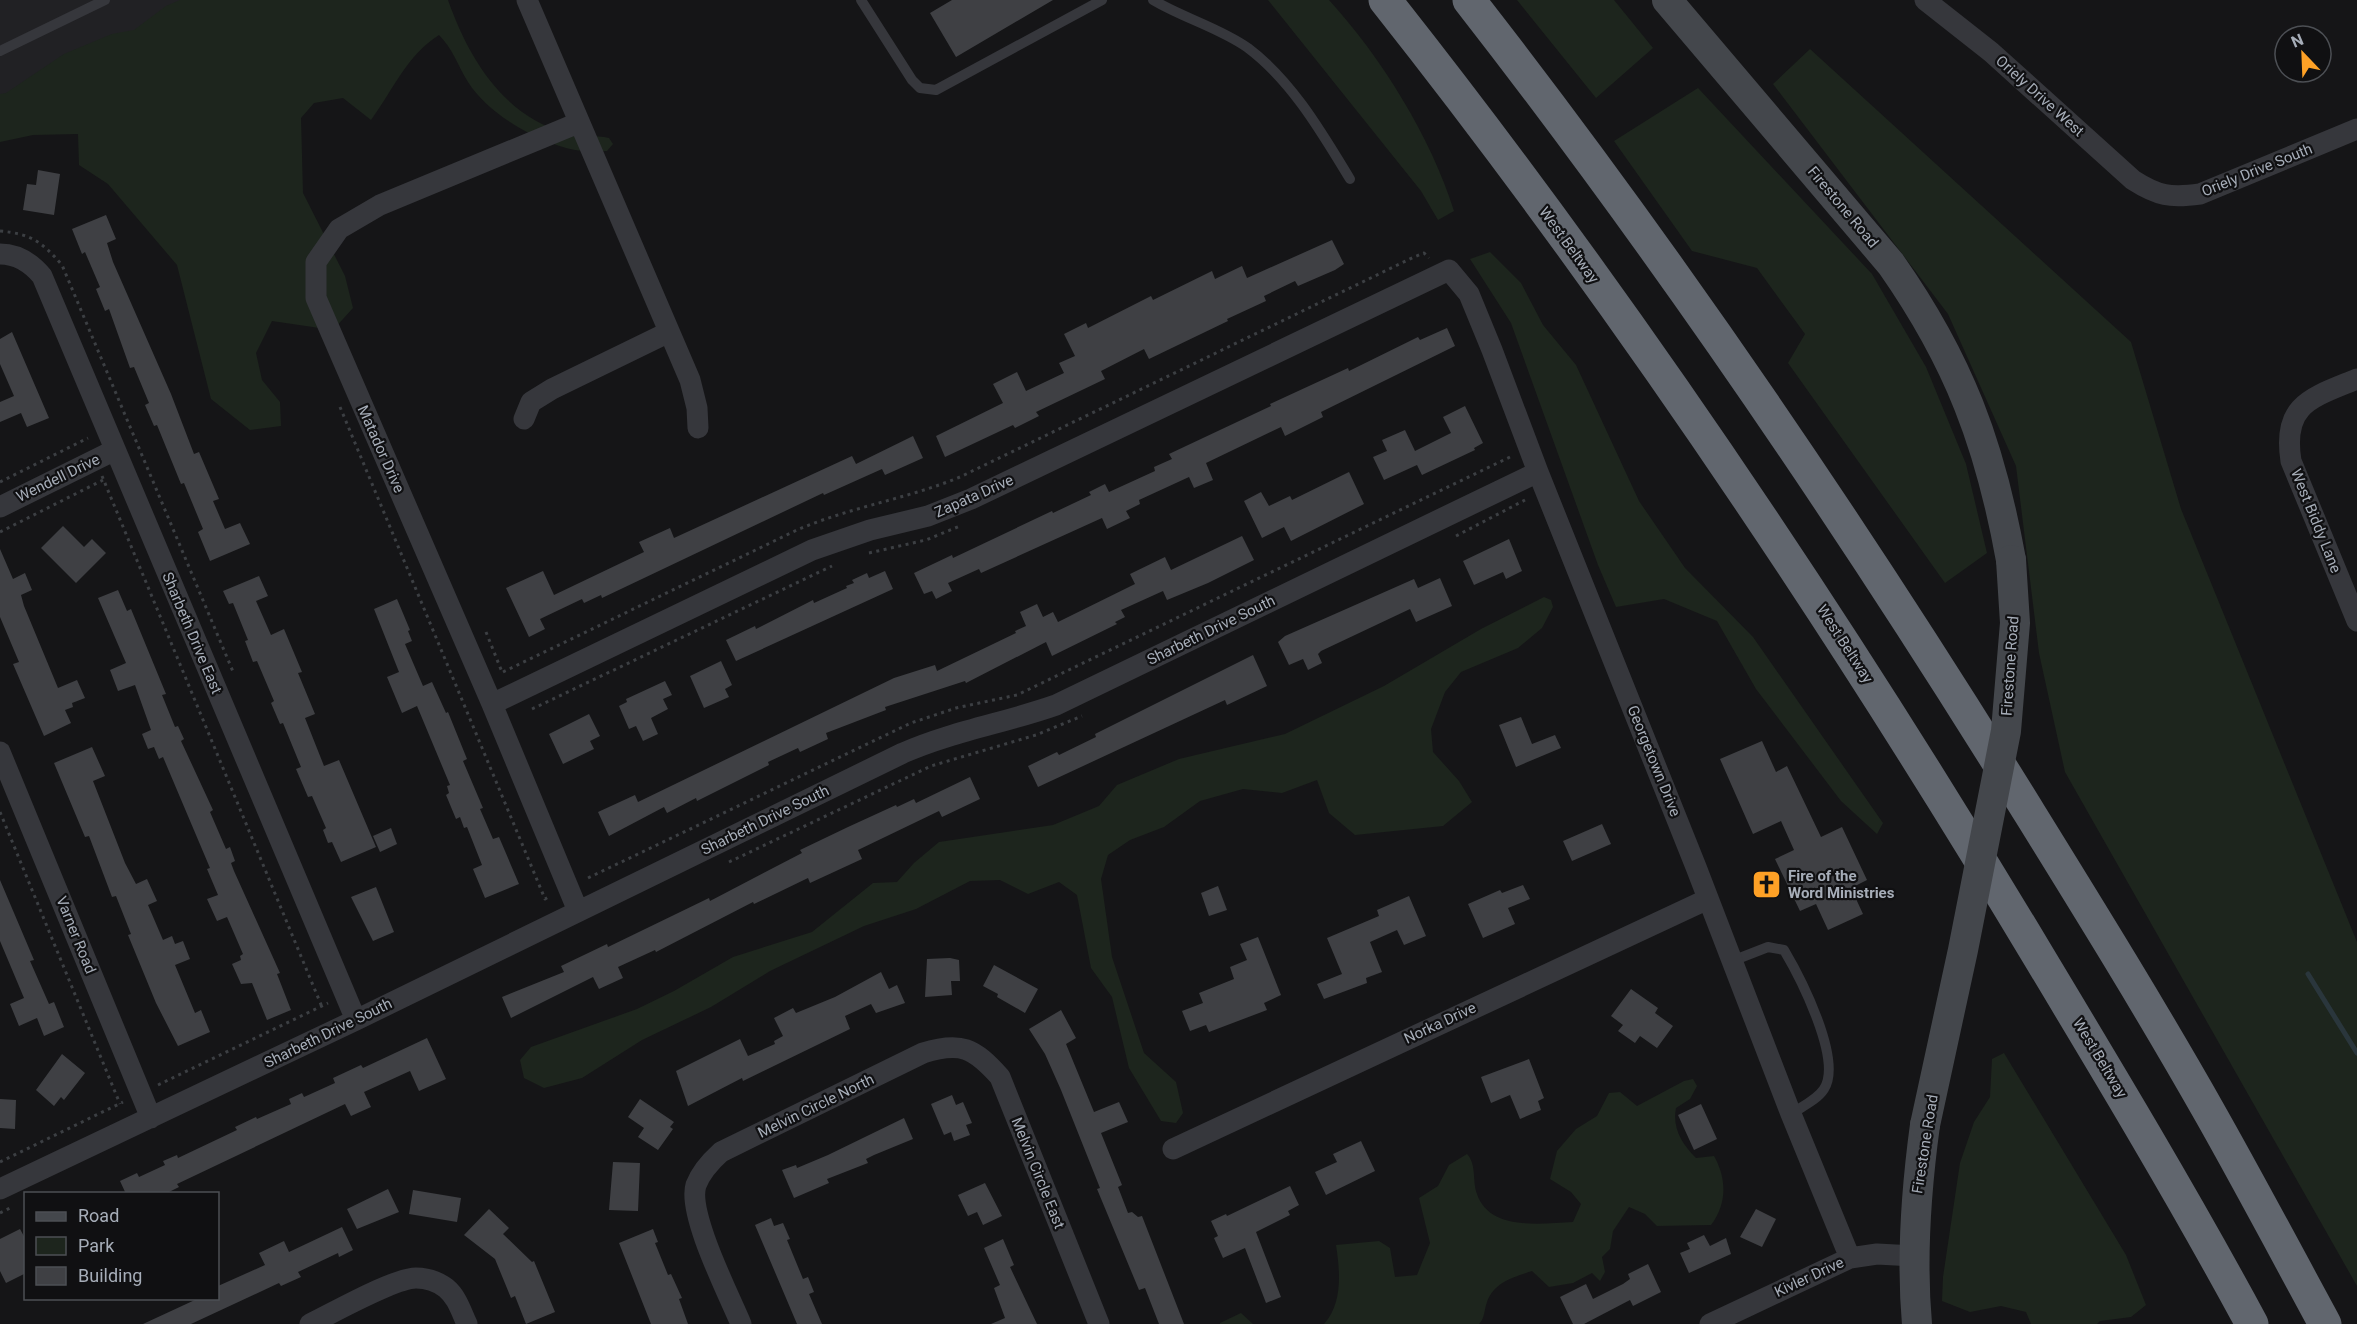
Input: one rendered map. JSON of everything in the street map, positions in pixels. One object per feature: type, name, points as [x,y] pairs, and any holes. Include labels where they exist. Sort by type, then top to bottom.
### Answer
[{"type":"highway","name":"West Beltway","points":[[1384,0],[1514,169],[1684,403],[1849,648],[1952,811],[2127,1104],[2252,1324]]},
{"type":"highway","points":[[1469,0],[1595,169],[1746,380],[1948,683],[2117,954],[2210,1113],[2325,1324]]},
{"type":"street","points":[[527,0],[690,380],[697,408],[698,428]]},
{"type":"street","name":"Firestone Road","points":[[1667,0],[1891,264],[1922,308],[1951,361],[1973,412],[1999,496],[2011,560],[2015,623],[2006,731],[1963,950],[1925,1125],[1916,1187],[1914,1256],[1917,1324]]},
{"type":"street","name":"Oriely Drive West","points":[[1925,0],[1991,52],[2133,180],[2154,193]]},
{"type":"street","name":"Matador Drive","points":[[578,123],[380,205],[339,229],[316,262],[316,298],[492,704],[578,911]]},
{"type":"street","name":"Oriely Drive South","points":[[2154,193],[2176,197],[2200,194],[2357,129]]},
{"type":"street","name":"Sharbeth Drive East","points":[[8,255],[34,266],[42,276],[356,1020]]},
{"type":"street","name":"Zapata Drive","points":[[492,704],[812,550],[870,530],[928,516],[971,499],[1443,272]]},
{"type":"street","name":"Georgetown Drive","points":[[1443,272],[1469,294],[1791,1114],[1850,1258]]},
{"type":"street","points":[[524,419],[531,402],[552,389],[669,332]]},
{"type":"street","name":"West Biddy Lane","points":[[2357,379],[2318,395],[2304,405],[2293,418],[2288,438],[2291,461],[2357,621]]},
{"type":"street","name":"Wendell Drive","points":[[0,507],[115,450]]},
{"type":"street","name":"Sharbeth Drive South","points":[[0,1190],[931,741],[1026,716],[1056,705],[1538,472]]},
{"type":"street","name":"Varner Road","points":[[0,752],[151,1118]]},
{"type":"street","name":"Norka Drive","points":[[1173,1149],[1708,899]]},
{"type":"street","name":"Melvin Circle North","points":[[741,1324],[696,1215],[696,1187],[704,1170],[721,1152],[923,1053],[952,1046]]},
{"type":"street","name":"Melvin Circle East","points":[[952,1046],[975,1052],[1000,1077],[1099,1324]]},
{"type":"street","name":"Kivler Drive","points":[[1710,1324],[1850,1258],[1877,1254],[1914,1256]]},
{"type":"street","points":[[310,1324],[396,1283],[415,1278],[437,1282],[455,1298],[467,1324]]},
{"type":"lane","points":[[0,51],[105,0]]},
{"type":"lane","points":[[861,0],[912,80],[920,88],[936,90],[1102,0]]},
{"type":"lane","points":[[1153,0],[1247,48],[1292,93],[1321,130],[1350,179]]},
{"type":"lane","points":[[1732,961],[1768,947],[1784,950],[1795,968],[1826,1043],[1830,1070],[1824,1089],[1791,1114]]},
{"type":"path","points":[[502,672],[805,526],[846,512],[909,496],[960,477],[1424,253],[1443,272]]},
{"type":"path","points":[[83,428],[322,1006]]},
{"type":"path","points":[[0,482],[88,438]]},
{"type":"path","points":[[588,879],[911,723],[947,711],[1017,695],[1511,458],[1514,451]]},
{"type":"path","points":[[1511,458],[1515,466]]},
{"type":"path","points":[[0,532],[103,480]]},
{"type":"path","points":[[1446,540],[1526,502],[1522,494]]},
{"type":"path","points":[[720,866],[931,766],[1036,735],[1089,713]]},
{"type":"path","points":[[0,812],[120,1104]]},
{"type":"path","points":[[0,1161],[344,994]]},
{"type":"shaded area","points":[[0,0],[253,0],[0,125]]},
{"type":"green space","points":[[180,0],[448,0],[466,43],[478,63],[507,99],[525,114],[545,125],[568,133],[609,138],[613,144],[607,151],[575,150],[545,141],[515,125],[501,116],[477,94],[439,35],[418,52],[409,63],[371,120],[343,98],[314,103],[301,118],[303,193],[345,276],[353,308],[333,330],[272,321],[256,353],[262,380],[280,402],[281,426],[250,430],[211,399],[177,265],[108,184],[79,165],[78,134],[33,135],[0,142],[0,94],[6,93],[64,54],[112,34],[134,30],[166,6]]},
{"type":"green space","points":[[1268,0],[1329,0],[1367,47],[1402,99],[1432,155],[1454,211],[1438,220],[1421,191]]},
{"type":"green space","points":[[1517,0],[1614,0],[1653,48],[1596,98]]},
{"type":"green space","points":[[1810,49],[2131,342],[2181,509],[2357,942],[2357,1286],[2065,772],[2039,653],[2016,466],[1948,314],[1773,84]]},
{"type":"green space","points":[[1698,88],[1872,274],[1926,367],[1966,464],[1987,553],[1945,583],[1788,363],[1805,334],[1757,268],[1692,251],[1614,141]]},
{"type":"green space","points":[[1490,252],[1521,283],[1543,325],[1576,365],[1639,501],[1685,568],[1753,637],[1883,823],[1877,834],[1841,801],[1756,689],[1717,621],[1664,599],[1616,607],[1598,565],[1511,323],[1470,259]]},
{"type":"green space","points":[[1544,597],[1551,600],[1553,607],[1542,628],[1518,648],[1461,672],[1445,692],[1431,729],[1433,752],[1459,781],[1472,802],[1443,826],[1355,835],[1329,813],[1317,780],[1282,793],[1243,789],[1200,801],[1164,827],[1130,840],[1108,855],[1101,879],[1112,957],[1144,1053],[1176,1082],[1183,1113],[1176,1123],[1161,1121],[1129,1068],[1112,997],[1091,968],[1077,895],[1059,882],[1028,894],[1000,880],[970,881],[916,909],[864,926],[770,971],[711,1007],[642,1040],[582,1078],[544,1088],[524,1078],[520,1060],[531,1047],[637,1009],[733,957],[812,932],[873,883],[897,882],[914,863],[939,842],[1053,825],[1099,806],[1117,785],[1179,759],[1285,734],[1384,686],[1481,629]]},
{"type":"green space","points":[[2004,1053],[2126,1255],[2146,1305],[2131,1317],[2100,1321],[2097,1324],[2031,1324],[2026,1312],[2001,1306],[1970,1312],[1942,1301],[1943,1277],[1960,1163],[1974,1122],[1990,1097],[1992,1059]]},
{"type":"green space","points":[[1693,1079],[1697,1086],[1690,1099],[1676,1108],[1675,1122],[1682,1141],[1696,1158],[1714,1156],[1718,1165],[1723,1182],[1722,1200],[1711,1225],[1657,1226],[1645,1214],[1629,1207],[1613,1231],[1610,1249],[1602,1257],[1605,1272],[1600,1281],[1592,1273],[1573,1283],[1549,1287],[1532,1271],[1505,1281],[1494,1290],[1479,1324],[1324,1324],[1334,1306],[1339,1286],[1336,1245],[1379,1241],[1390,1248],[1395,1277],[1417,1275],[1430,1243],[1419,1198],[1438,1186],[1449,1165],[1467,1154],[1472,1163],[1477,1194],[1493,1215],[1518,1223],[1573,1222],[1581,1204],[1571,1192],[1550,1179],[1557,1151],[1576,1129],[1597,1116],[1609,1093],[1620,1092],[1637,1106],[1684,1081]]},
{"type":"green space","points":[[1241,1313],[1253,1324],[1220,1324],[1220,1323]]},
{"type":"building","points":[[952,0],[1053,0],[956,57],[930,13]]},
{"type":"building","points":[[38,170],[60,174],[54,215],[23,210],[27,184],[36,185]]},
{"type":"building","points":[[106,215],[116,239],[107,243],[113,262],[171,394],[194,454],[199,452],[219,499],[213,501],[225,529],[240,523],[250,544],[210,561],[198,532],[203,529],[184,483],[181,484],[157,425],[154,426],[145,405],[149,403],[134,367],[130,368],[109,309],[105,311],[96,289],[100,287],[85,252],[82,254],[72,229]]},
{"type":"building","points":[[1332,240],[1344,264],[1335,270],[1298,286],[1295,281],[1264,296],[1266,301],[1149,359],[1144,349],[1101,371],[1105,379],[1036,412],[1039,416],[1015,428],[1013,425],[945,457],[936,436],[1003,403],[993,384],[1017,372],[1026,391],[1064,373],[1059,363],[1075,356],[1064,334],[1086,323],[1088,328],[1151,296],[1153,300],[1212,271],[1215,279],[1242,266],[1247,278]]},
{"type":"building","points":[[1447,328],[1455,346],[1321,412],[1323,417],[1285,436],[1281,427],[1206,463],[1213,480],[1194,488],[1189,477],[1139,500],[1140,504],[1126,511],[1130,518],[1107,529],[1102,518],[981,573],[979,569],[948,583],[952,591],[936,599],[932,591],[924,594],[914,573],[952,555],[953,558],[1052,511],[1053,513],[1091,495],[1089,492],[1105,484],[1109,492],[1155,471],[1154,467],[1172,459],[1169,454],[1271,406],[1270,404],[1348,368],[1349,371],[1418,337],[1420,340]]},
{"type":"building","points":[[12,332],[49,418],[27,427],[21,413],[0,422],[0,402],[14,396],[0,364],[0,339]]},
{"type":"building","points":[[1465,406],[1483,443],[1474,448],[1475,450],[1422,475],[1417,465],[1384,480],[1373,457],[1387,451],[1382,440],[1405,430],[1415,451],[1451,433],[1443,417]]},
{"type":"building","points":[[913,436],[923,458],[885,475],[882,469],[824,495],[823,493],[602,598],[601,595],[584,603],[582,599],[540,619],[545,629],[529,637],[506,588],[543,571],[554,595],[644,552],[639,542],[670,528],[674,538],[852,456],[856,464]]},
{"type":"building","points":[[1349,472],[1364,504],[1291,541],[1284,527],[1262,538],[1244,501],[1261,492],[1269,506],[1290,496],[1292,500]]},
{"type":"building","points":[[63,526],[84,547],[92,539],[106,553],[76,583],[41,548]]},
{"type":"building","points":[[1242,536],[1254,560],[1167,600],[1163,591],[1121,610],[1125,617],[1115,622],[1117,624],[1052,656],[1046,642],[966,683],[965,681],[885,707],[886,710],[826,733],[828,739],[800,752],[798,748],[768,762],[769,765],[697,801],[696,798],[667,813],[664,807],[609,836],[598,812],[635,795],[638,802],[894,678],[935,665],[937,671],[1016,633],[1015,631],[1026,626],[1020,612],[1037,604],[1043,617],[1053,612],[1058,622],[1135,584],[1130,574],[1165,557],[1171,570]]},
{"type":"building","points":[[1509,539],[1522,571],[1506,579],[1503,572],[1474,585],[1463,561]]},
{"type":"building","points":[[0,549],[13,579],[25,573],[32,590],[21,595],[24,606],[58,688],[77,680],[85,698],[72,703],[73,707],[65,710],[71,723],[44,736],[13,664],[19,662],[0,617]]},
{"type":"building","points":[[885,571],[893,589],[736,661],[726,640],[755,626],[756,629],[813,600],[814,603],[847,588],[846,586],[854,583],[852,580],[867,573],[869,578]]},
{"type":"building","points":[[259,576],[268,596],[256,601],[271,635],[284,629],[302,672],[298,673],[315,714],[305,718],[324,766],[339,760],[376,847],[341,862],[332,842],[328,843],[323,830],[326,828],[312,796],[308,797],[296,769],[301,767],[283,723],[280,724],[271,703],[274,701],[257,661],[253,662],[245,641],[248,640],[233,603],[229,604],[223,591]]},
{"type":"building","points":[[1440,578],[1452,606],[1416,622],[1410,609],[1321,651],[1318,654],[1322,663],[1308,670],[1303,659],[1289,665],[1278,642],[1285,636],[1414,579],[1418,588]]},
{"type":"building","points":[[118,590],[127,611],[131,609],[166,694],[162,695],[175,727],[178,726],[184,739],[181,741],[213,810],[210,812],[226,849],[230,847],[235,861],[231,863],[234,871],[280,973],[277,974],[291,1010],[267,1020],[252,983],[241,984],[232,964],[241,960],[240,956],[243,954],[227,917],[217,921],[207,899],[218,895],[207,869],[210,868],[163,757],[159,759],[154,747],[148,749],[142,734],[151,730],[135,685],[118,691],[110,670],[126,663],[98,598]]},
{"type":"building","points":[[397,599],[410,630],[408,631],[412,641],[405,644],[423,686],[432,682],[446,713],[448,712],[467,759],[463,761],[483,808],[480,809],[493,839],[499,837],[519,884],[485,898],[473,869],[482,865],[467,827],[464,828],[460,817],[456,819],[446,795],[449,793],[447,786],[450,785],[417,706],[402,713],[387,677],[399,672],[374,609]]},
{"type":"building","points":[[1253,655],[1267,686],[1227,705],[1225,700],[1038,787],[1028,766],[1057,752],[1059,755],[1096,737],[1095,734]]},
{"type":"building","points":[[721,661],[732,685],[725,689],[729,697],[704,708],[690,676]]},
{"type":"building","points":[[665,681],[672,695],[663,699],[668,709],[651,718],[658,734],[643,741],[636,726],[629,729],[619,706],[627,702],[626,699]]},
{"type":"building","points":[[589,714],[600,736],[590,741],[594,749],[563,764],[549,734]]},
{"type":"building","points":[[1521,717],[1532,744],[1555,735],[1561,748],[1516,767],[1499,725]]},
{"type":"building","points":[[1762,741],[1776,772],[1787,766],[1821,837],[1842,827],[1867,880],[1851,888],[1863,914],[1828,930],[1816,904],[1800,911],[1775,859],[1794,850],[1781,821],[1753,834],[1720,759]]},
{"type":"building","points":[[92,747],[105,776],[93,781],[125,863],[136,884],[147,879],[157,901],[148,905],[163,940],[172,936],[175,944],[183,941],[190,959],[175,965],[195,1013],[201,1010],[210,1032],[178,1046],[156,1003],[128,935],[131,934],[116,896],[112,897],[89,836],[85,837],[54,763]]},
{"type":"building","points":[[970,777],[980,799],[942,817],[939,811],[858,850],[862,859],[810,883],[808,878],[754,904],[753,902],[656,952],[655,950],[618,967],[623,978],[599,989],[593,977],[511,1018],[502,997],[564,972],[561,966],[607,944],[608,947],[709,898],[710,901],[802,853],[800,850],[848,827],[896,805],[897,807],[914,799],[916,803]]},
{"type":"building","points":[[1602,824],[1611,844],[1572,861],[1563,841]]},
{"type":"building","points":[[391,828],[397,844],[380,852],[373,836]]},
{"type":"building","points":[[0,880],[34,960],[30,961],[49,1004],[54,1002],[64,1027],[44,1036],[37,1018],[19,1026],[10,1004],[24,998],[0,941]]},
{"type":"building","points":[[1523,885],[1530,899],[1508,908],[1515,924],[1483,938],[1468,904],[1500,890],[1502,893]]},
{"type":"building","points":[[1218,886],[1227,910],[1209,916],[1201,893]]},
{"type":"building","points":[[376,887],[394,932],[373,941],[351,897]]},
{"type":"building","points":[[1409,896],[1426,936],[1404,945],[1397,930],[1370,942],[1382,972],[1366,978],[1367,983],[1324,999],[1317,984],[1342,974],[1327,938],[1379,916],[1377,910]]},
{"type":"building","points":[[1258,937],[1281,995],[1264,1003],[1267,1010],[1209,1032],[1206,1025],[1190,1031],[1182,1011],[1203,1003],[1199,993],[1234,979],[1230,967],[1247,960],[1240,944]]},
{"type":"building","points":[[927,959],[959,960],[960,981],[951,981],[952,995],[925,997]]},
{"type":"building","points":[[994,965],[1038,989],[1025,1013],[983,986]]},
{"type":"building","points":[[881,972],[889,989],[897,985],[905,1003],[876,1013],[871,1004],[845,1016],[850,1029],[743,1081],[742,1078],[688,1106],[676,1071],[740,1039],[748,1056],[775,1044],[774,1041],[783,1036],[774,1018],[793,1008],[796,1013],[835,997]]},
{"type":"building","points":[[1631,989],[1658,1008],[1655,1013],[1673,1026],[1657,1048],[1640,1036],[1635,1043],[1618,1031],[1623,1025],[1611,1016]]},
{"type":"building","points":[[1061,1010],[1076,1038],[1066,1044],[1094,1112],[1119,1102],[1128,1122],[1101,1133],[1122,1185],[1118,1187],[1128,1213],[1132,1212],[1138,1217],[1142,1216],[1184,1324],[1159,1324],[1145,1288],[1139,1290],[1097,1189],[1100,1188],[1061,1090],[1045,1054],[1029,1029]]},
{"type":"building","points":[[427,1038],[446,1079],[419,1091],[410,1071],[364,1092],[371,1107],[351,1116],[345,1104],[177,1184],[179,1187],[169,1192],[125,1192],[120,1181],[137,1173],[139,1177],[165,1165],[163,1161],[177,1155],[178,1158],[237,1130],[235,1127],[291,1104],[289,1099],[302,1093],[304,1097],[335,1083],[333,1078],[361,1065],[363,1068]]},
{"type":"building","points":[[62,1054],[85,1073],[64,1100],[61,1097],[54,1106],[36,1090]]},
{"type":"building","points":[[1529,1059],[1544,1098],[1538,1101],[1541,1110],[1520,1119],[1510,1095],[1491,1103],[1481,1077]]},
{"type":"building","points":[[952,1095],[956,1105],[963,1102],[972,1123],[966,1125],[970,1135],[954,1141],[951,1132],[944,1135],[931,1104]]},
{"type":"building","points":[[0,1099],[16,1100],[15,1129],[0,1128]]},
{"type":"building","points":[[640,1099],[674,1122],[670,1127],[673,1129],[658,1150],[638,1137],[644,1128],[628,1117]]},
{"type":"building","points":[[1701,1104],[1717,1139],[1694,1150],[1678,1115]]},
{"type":"building","points":[[904,1118],[913,1139],[874,1155],[866,1159],[868,1163],[827,1179],[829,1183],[794,1198],[782,1170],[796,1165],[797,1168],[828,1155]]},
{"type":"building","points":[[1361,1141],[1375,1171],[1326,1195],[1315,1172],[1337,1162],[1333,1154]]},
{"type":"building","points":[[613,1162],[640,1163],[638,1211],[609,1210]]},
{"type":"building","points":[[985,1183],[1002,1216],[983,1225],[977,1212],[968,1216],[958,1195]]},
{"type":"building","points":[[1290,1186],[1299,1205],[1288,1211],[1290,1215],[1256,1232],[1281,1297],[1266,1303],[1245,1248],[1223,1258],[1214,1238],[1218,1236],[1211,1221],[1226,1214],[1227,1216]]},
{"type":"building","points":[[388,1189],[399,1212],[357,1229],[347,1209]]},
{"type":"building","points":[[413,1190],[461,1198],[457,1222],[409,1214]]},
{"type":"building","points":[[489,1209],[509,1228],[503,1234],[532,1262],[534,1261],[555,1312],[526,1324],[515,1296],[511,1298],[495,1259],[464,1235]]},
{"type":"building","points":[[1756,1209],[1776,1219],[1762,1247],[1740,1237]]},
{"type":"building","points":[[771,1218],[774,1226],[783,1223],[790,1239],[787,1240],[803,1279],[808,1277],[814,1292],[809,1294],[822,1324],[797,1324],[755,1225]]},
{"type":"building","points":[[342,1227],[353,1250],[339,1257],[338,1253],[298,1272],[301,1277],[281,1286],[279,1283],[191,1324],[143,1324],[195,1300],[219,1300],[219,1286],[265,1265],[259,1253],[284,1241],[289,1252]]},
{"type":"building","points":[[20,1229],[24,1236],[24,1274],[6,1283],[0,1271],[0,1239]]},
{"type":"building","points":[[653,1229],[658,1242],[655,1243],[668,1275],[671,1274],[682,1298],[679,1299],[688,1324],[651,1324],[619,1243]]},
{"type":"building","points":[[1704,1235],[1710,1246],[1726,1238],[1731,1254],[1689,1273],[1680,1253],[1690,1249],[1687,1243]]},
{"type":"building","points":[[1003,1239],[1014,1265],[1010,1267],[1037,1324],[991,1324],[1005,1318],[994,1288],[1000,1285],[984,1248]]},
{"type":"building","points":[[1648,1264],[1661,1292],[1633,1306],[1630,1300],[1584,1324],[1573,1324],[1560,1297],[1586,1284],[1593,1299],[1623,1284],[1630,1279],[1628,1274]]},
{"type":"waterway","points":[[2308,974],[2357,1053]]},
{"type":"place","name":"Fire of the Word Ministries","points":[[1767,885]]}]
